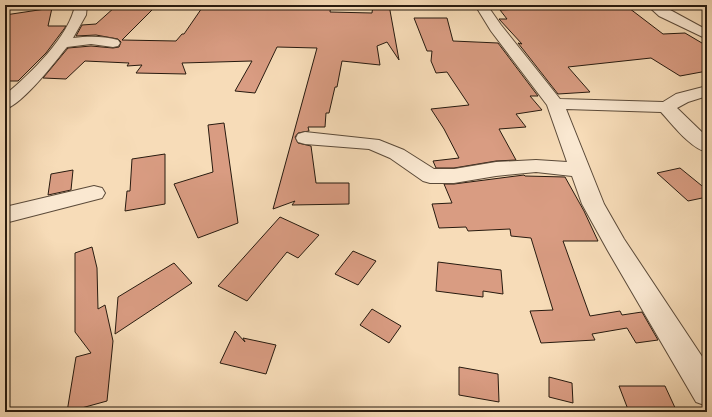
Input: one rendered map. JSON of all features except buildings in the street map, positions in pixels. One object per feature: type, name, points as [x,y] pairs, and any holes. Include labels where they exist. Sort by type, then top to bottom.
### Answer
[{"type":"street","points":[[5,104],[26,86],[62,43],[78,20],[80,5]]},
{"type":"street","points":[[481,5],[496,28],[555,104],[593,204],[616,245],[707,391]]},
{"type":"street","points":[[653,5],[664,13],[707,35]]},
{"type":"street","points":[[62,43],[91,40],[113,43]]},
{"type":"street","points":[[555,104],[666,107],[682,98],[707,91]]},
{"type":"street","points":[[666,107],[700,141],[707,146]]},
{"type":"street","points":[[305,138],[372,144],[397,154],[430,176],[454,176],[496,169],[536,166],[581,170]]},
{"type":"street","points":[[5,215],[94,193]]}]
